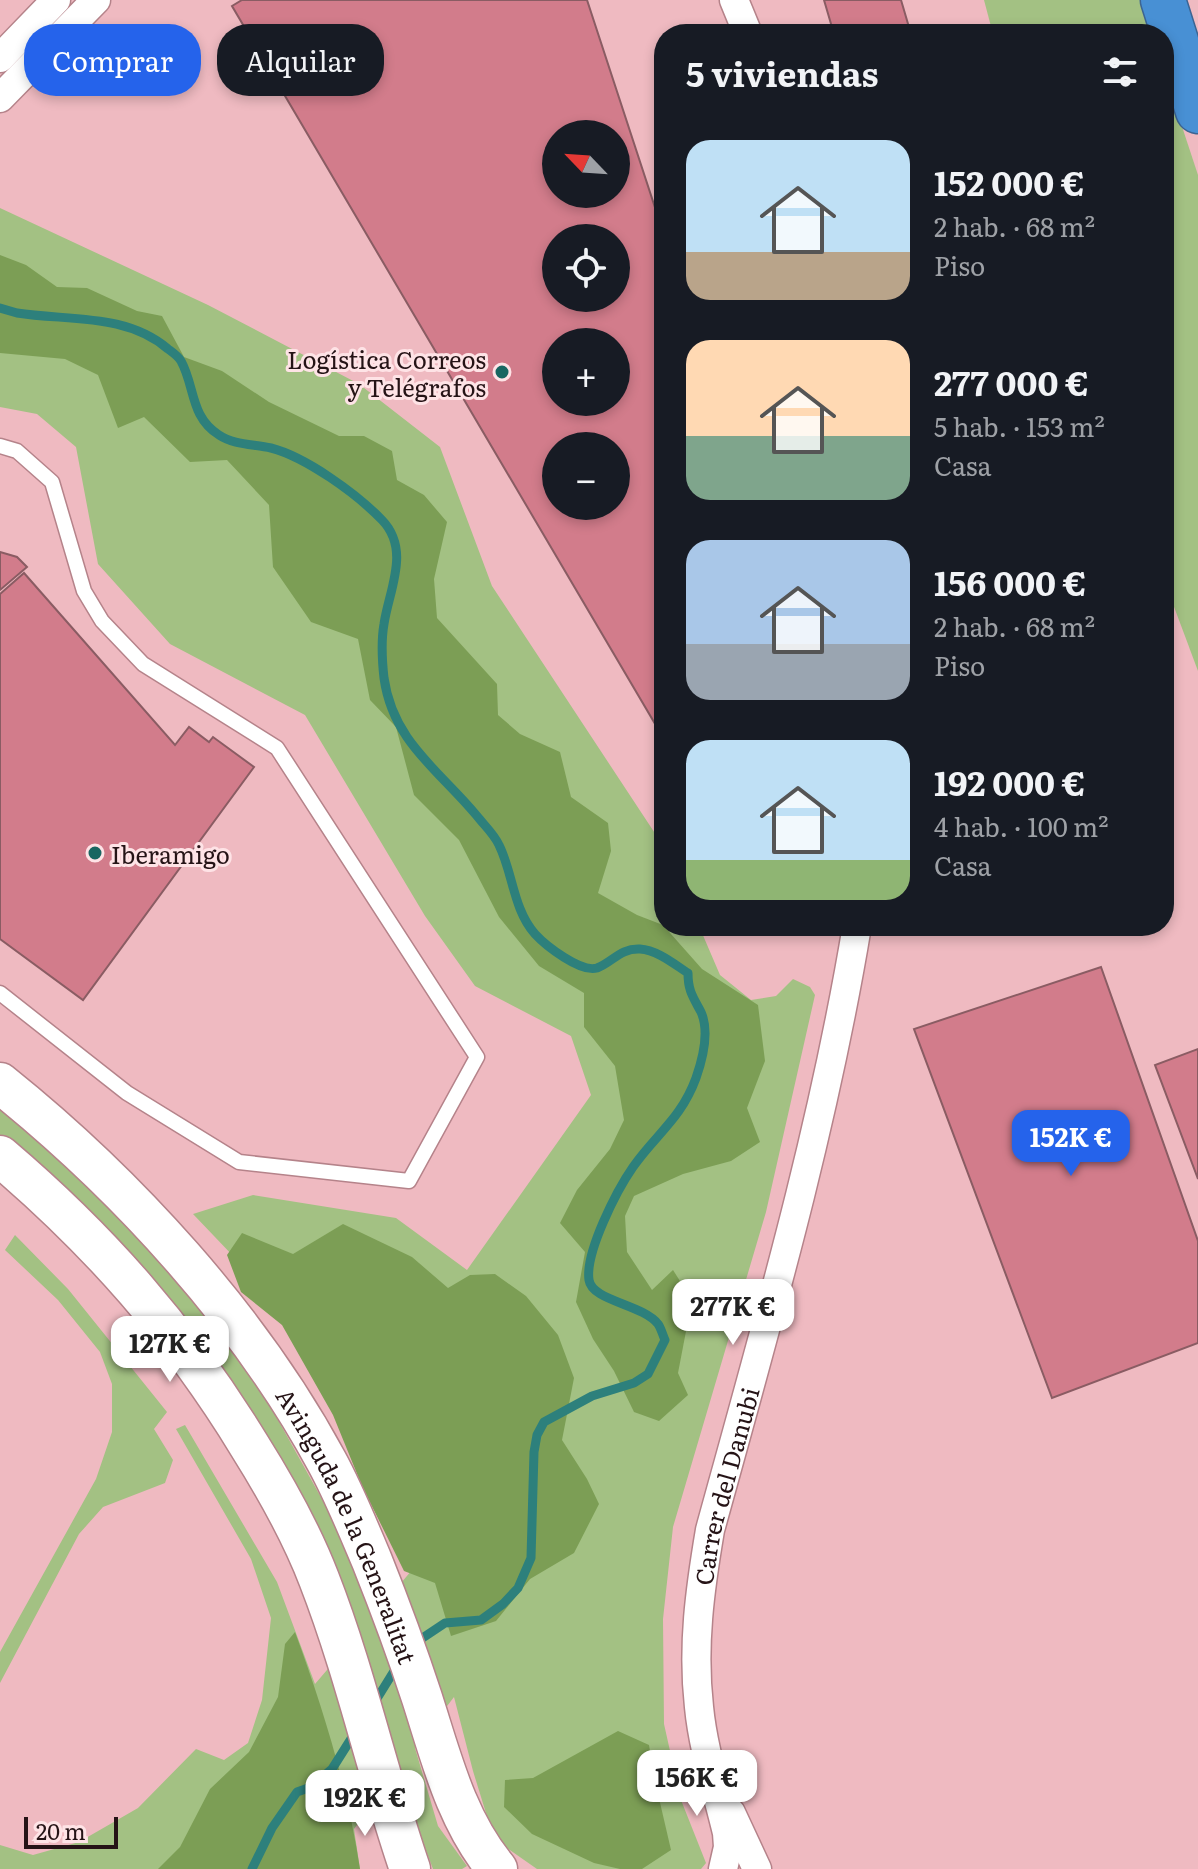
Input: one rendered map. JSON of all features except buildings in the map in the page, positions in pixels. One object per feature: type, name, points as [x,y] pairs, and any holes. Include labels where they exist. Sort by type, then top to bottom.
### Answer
[{"type":"highway","points":[[1163,0],[1171,24]]},
{"type":"highway","points":[[1191,0],[1198,20]]},
{"type":"highway","points":[[1174,35],[1198,111]]},
{"type":"street","points":[[0,58],[56,0]]},
{"type":"street","points":[[0,98],[96,0]]},
{"type":"street","points":[[734,0],[744,24]]},
{"type":"street","name":"Carrer del Danubi","points":[[723,1869],[728,1847],[727,1833],[699,1708],[696,1668],[700,1589],[710,1530],[819,1120],[855,936]]},
{"type":"street","name":"Avinguda de la Generalitat","points":[[0,1083],[81,1151],[145,1216],[269,1366],[327,1463],[404,1643],[432,1735],[460,1810],[485,1855],[497,1869]]},
{"type":"street","name":"Avinguda de la Generalitat","points":[[0,1156],[109,1256],[162,1319],[225,1405],[282,1498],[319,1578],[352,1669],[410,1869]]},
{"type":"street","name":"Carrer del Danubi","points":[[711,1768],[755,1867]]},
{"type":"lane","points":[[0,446],[17,451],[52,482],[84,591],[102,621],[143,664],[277,748],[477,1057],[409,1181],[239,1162],[127,1093],[0,993]]},
{"type":"green space","points":[[984,0],[1140,0],[1148,24],[990,24]]},
{"type":"green space","points":[[1174,102],[1198,175],[1198,671],[1174,607]]},
{"type":"green space","points":[[0,208],[208,305],[359,384],[440,447],[492,586],[654,832],[654,936],[703,936],[720,975],[751,1000],[776,996],[793,979],[810,987],[815,995],[766,1212],[673,1527],[663,1619],[664,1724],[681,1800],[706,1863],[701,1869],[537,1869],[494,1839],[454,1697],[415,1748],[438,1826],[467,1866],[462,1869],[433,1869],[399,1769],[354,1829],[360,1869],[0,1869],[0,1845],[33,1855],[79,1842],[138,1808],[196,1749],[224,1760],[248,1743],[262,1700],[271,1618],[251,1559],[176,1429],[185,1425],[277,1582],[315,1684],[357,1635],[58,1182],[0,1135],[0,1105],[79,1172],[166,1263],[262,1391],[333,1519],[375,1614],[417,1564],[367,1438],[256,1280],[193,1214],[253,1195],[396,1218],[467,1270],[591,1095],[571,1036],[475,986],[425,916],[305,715],[170,644],[98,564],[76,447],[37,414],[0,407]]},
{"type":"green space","points":[[0,255],[26,265],[57,287],[87,288],[137,311],[162,316],[184,357],[222,371],[269,402],[339,436],[364,436],[392,451],[397,480],[424,495],[447,522],[434,579],[437,618],[497,684],[498,715],[520,734],[560,752],[571,797],[608,823],[611,851],[598,893],[654,922],[654,936],[673,936],[702,969],[758,1005],[765,1061],[747,1108],[760,1142],[731,1161],[683,1174],[634,1196],[625,1216],[627,1252],[652,1290],[673,1270],[692,1300],[678,1373],[688,1395],[659,1421],[634,1412],[614,1371],[593,1339],[576,1302],[585,1252],[560,1223],[577,1190],[610,1149],[624,1120],[615,1066],[584,1027],[584,993],[539,966],[499,917],[459,840],[414,795],[396,727],[370,700],[358,639],[311,622],[273,567],[269,505],[227,460],[190,462],[144,417],[118,428],[98,375],[65,359],[0,353]]},
{"type":"green space","points":[[343,1224],[412,1257],[448,1288],[470,1275],[495,1274],[526,1296],[558,1335],[574,1378],[562,1440],[599,1504],[574,1553],[530,1579],[496,1621],[451,1636],[435,1583],[404,1571],[362,1486],[333,1415],[282,1325],[241,1292],[227,1255],[242,1233],[293,1254]]},
{"type":"green space","points":[[15,1235],[68,1289],[167,1412],[154,1429],[173,1460],[165,1483],[103,1507],[79,1534],[0,1683],[0,1652],[96,1479],[112,1432],[112,1384],[100,1352],[58,1300],[5,1250]]},
{"type":"green space","points":[[295,1632],[334,1749],[360,1869],[158,1869],[180,1847],[210,1789],[249,1752],[278,1697],[285,1644]]},
{"type":"green space","points":[[618,1731],[649,1745],[671,1850],[642,1869],[620,1869],[594,1863],[532,1834],[504,1807],[505,1780],[533,1778]]},
{"type":"waterway","points":[[0,308],[17,313],[96,320],[134,329],[152,337],[181,361],[198,410],[210,428],[231,441],[271,448],[300,459],[345,488],[382,520],[391,532],[397,557],[383,630],[384,678],[389,700],[407,738],[494,837],[504,856],[522,913],[540,939],[564,957],[590,968],[597,968],[633,949],[659,955],[688,973],[693,998],[704,1020],[703,1054],[690,1092],[619,1190],[597,1238],[589,1268],[592,1287],[608,1298],[651,1317],[665,1340],[648,1374],[634,1383],[592,1396],[544,1422],[537,1435],[534,1452],[531,1558],[518,1588],[481,1620],[445,1623],[412,1645]]},
{"type":"waterway","points":[[373,1705],[399,1663]]},
{"type":"waterway","points":[[252,1869],[272,1828],[297,1792],[311,1787],[332,1769],[356,1731]]},
{"type":"place","name":"Logística Correos y Telégrafos","points":[[502,372]]},
{"type":"place","name":"Iberamigo","points":[[95,853]]}]
